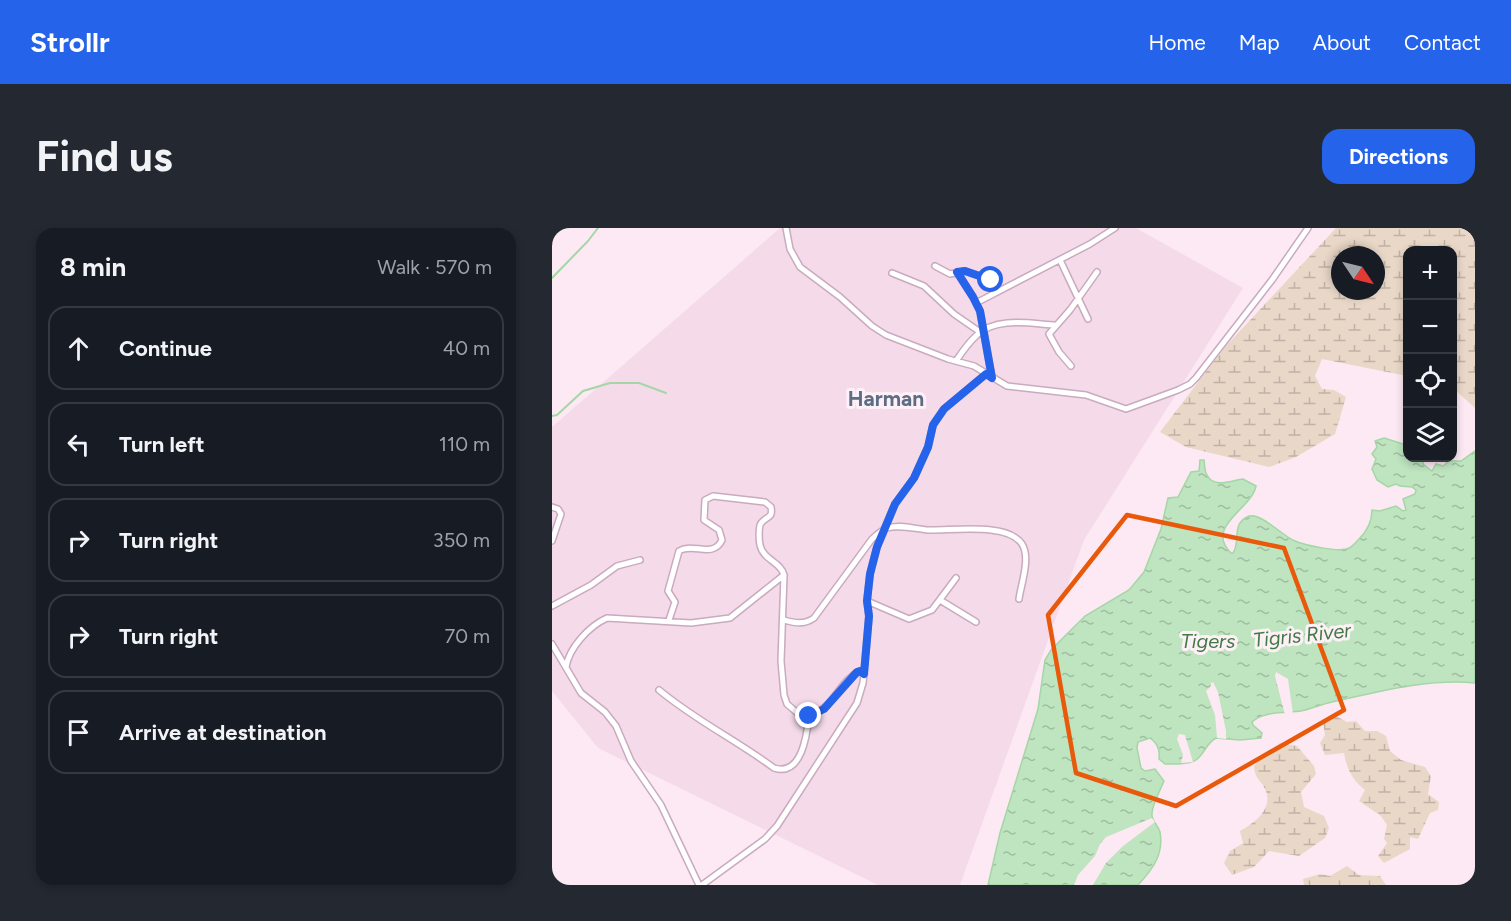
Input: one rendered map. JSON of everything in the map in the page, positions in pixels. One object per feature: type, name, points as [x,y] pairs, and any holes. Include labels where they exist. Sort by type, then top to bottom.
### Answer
[{"type":"street","points":[[786,228],[790,249],[800,267],[840,297],[866,322],[886,335],[974,366],[1013,388],[1086,395],[1126,409],[1190,384],[1272,280],[1308,228]]},
{"type":"street","points":[[976,303],[1060,260],[1115,228]]},
{"type":"street","points":[[1060,260],[1088,319]]},
{"type":"street","points":[[935,266],[950,274],[965,271],[991,280]]},
{"type":"street","points":[[957,272],[976,303],[989,376]]},
{"type":"street","points":[[1071,366],[1062,357],[1049,336],[1050,332],[1079,298],[1097,272]]},
{"type":"street","points":[[892,273],[924,286],[954,314],[982,331]]},
{"type":"street","points":[[956,361],[982,331],[992,326],[1009,323],[1056,325]]},
{"type":"street","points":[[552,644],[581,693],[604,711],[615,726],[631,761],[661,805],[700,885],[765,839],[777,826],[857,702],[863,683],[869,616],[867,601],[873,561],[895,504],[914,478],[928,447],[933,425],[944,409],[989,376]]},
{"type":"street","points":[[669,620],[675,602],[668,591],[679,551],[684,548],[712,550],[718,547],[722,540],[719,530],[706,522],[703,517],[705,500],[710,496],[765,502],[772,510],[771,516],[760,525],[760,546],[766,555],[781,567],[784,575],[781,661],[784,695],[788,704],[794,712],[801,716],[809,716],[824,709],[857,672],[864,674]]},
{"type":"street","points":[[552,507],[558,508],[561,514],[552,541]]},
{"type":"street","points":[[784,620],[798,623],[808,622],[814,618],[872,539],[886,528],[896,527],[931,530],[984,530],[1015,537],[1024,549],[1025,557],[1019,598]]},
{"type":"street","points":[[552,606],[591,585],[617,566],[640,560]]},
{"type":"street","points":[[566,668],[574,647],[603,619],[614,617],[701,622],[730,618],[784,575]]},
{"type":"street","points":[[867,601],[909,619],[932,610],[956,578]]},
{"type":"street","points":[[940,600],[976,622]]},
{"type":"street","points":[[658,690],[695,717],[780,770],[792,764],[801,753],[805,745],[809,716]]},
{"type":"highlighted area","points":[[1127,515],[1284,548],[1344,710],[1176,806],[1076,773],[1048,615]]},
{"type":"shaded area","points":[[780,228],[1136,228],[1243,288],[1084,540],[960,885],[878,885],[598,748],[552,691],[552,427]]},
{"type":"green space","points":[[1336,228],[1475,228],[1475,408],[1457,392],[1457,246],[1403,246],[1403,375],[1322,359],[1315,376],[1322,389],[1334,390],[1346,397],[1335,434],[1296,457],[1269,467],[1186,447],[1160,432],[1225,347]]},
{"type":"green space","points":[[1336,716],[1347,722],[1356,721],[1365,731],[1377,731],[1386,736],[1390,751],[1401,760],[1425,767],[1431,776],[1428,794],[1439,802],[1438,810],[1430,813],[1418,839],[1410,837],[1410,849],[1384,863],[1378,856],[1387,843],[1384,839],[1387,825],[1381,816],[1359,801],[1365,790],[1351,774],[1344,753],[1325,755],[1320,743],[1325,735],[1323,722]]},
{"type":"green space","points":[[1280,743],[1297,746],[1314,766],[1316,774],[1301,792],[1304,807],[1324,816],[1329,828],[1325,838],[1299,856],[1269,851],[1254,867],[1232,875],[1224,863],[1230,851],[1243,843],[1240,831],[1260,816],[1267,804],[1266,791],[1256,775],[1254,766],[1265,753]]},
{"type":"green space","points":[[1347,866],[1359,875],[1380,876],[1386,885],[1304,885],[1303,879],[1320,874],[1330,876]]},
{"type":"water","name":"Tigers","points":[[1384,438],[1403,444],[1403,462],[1423,462],[1432,471],[1436,464],[1443,466],[1448,462],[1461,461],[1475,451],[1475,683],[1421,684],[1367,694],[1301,711],[1262,716],[1252,722],[1262,733],[1261,738],[1240,740],[1216,738],[1193,762],[1165,764],[1159,759],[1158,747],[1150,738],[1138,742],[1141,768],[1145,771],[1155,769],[1164,781],[1152,811],[1153,819],[1160,832],[1159,854],[1153,867],[1138,885],[988,885],[1000,833],[1038,709],[1045,660],[1051,650],[1085,616],[1129,590],[1144,572],[1161,529],[1168,498],[1178,497],[1191,472],[1199,471],[1200,460],[1204,460],[1206,473],[1214,482],[1224,483],[1243,479],[1256,486],[1247,502],[1226,526],[1223,534],[1224,543],[1231,553],[1235,549],[1239,524],[1242,520],[1252,516],[1264,520],[1295,541],[1338,550],[1349,548],[1364,533],[1370,522],[1372,510],[1380,511],[1396,506],[1403,511],[1406,510],[1403,499],[1415,494],[1416,490],[1412,487],[1396,484],[1388,487],[1377,480],[1372,469],[1376,459],[1372,454],[1377,447],[1375,441]]},
{"type":"pier","points":[[1276,672],[1288,679],[1293,714],[1285,715]]},
{"type":"pier","points":[[1213,682],[1218,692],[1226,739],[1217,738],[1215,715],[1206,691]]},
{"type":"pier","points":[[1179,734],[1185,735],[1193,762],[1181,763],[1183,755],[1177,739]]},
{"type":"pier","points":[[1152,818],[1155,822],[1123,846],[1106,863],[1093,885],[1074,885],[1078,875],[1095,856],[1106,837]]},
{"type":"waterway","points":[[552,278],[598,228]]},
{"type":"waterway","points":[[552,416],[557,415],[583,391],[610,383],[639,383],[666,393]]},
{"type":"district","name":"Harman","points":[[886,399]]},
{"type":"route","points":[[809,716],[824,709],[853,675],[860,671],[864,674],[869,616],[867,601],[873,561],[895,504],[914,478],[928,447],[933,425],[944,409],[986,374],[992,378],[980,311],[957,272],[965,271],[991,280]]},
{"type":"water label","name":"Tigris River","points":[[1302,635]]}]
